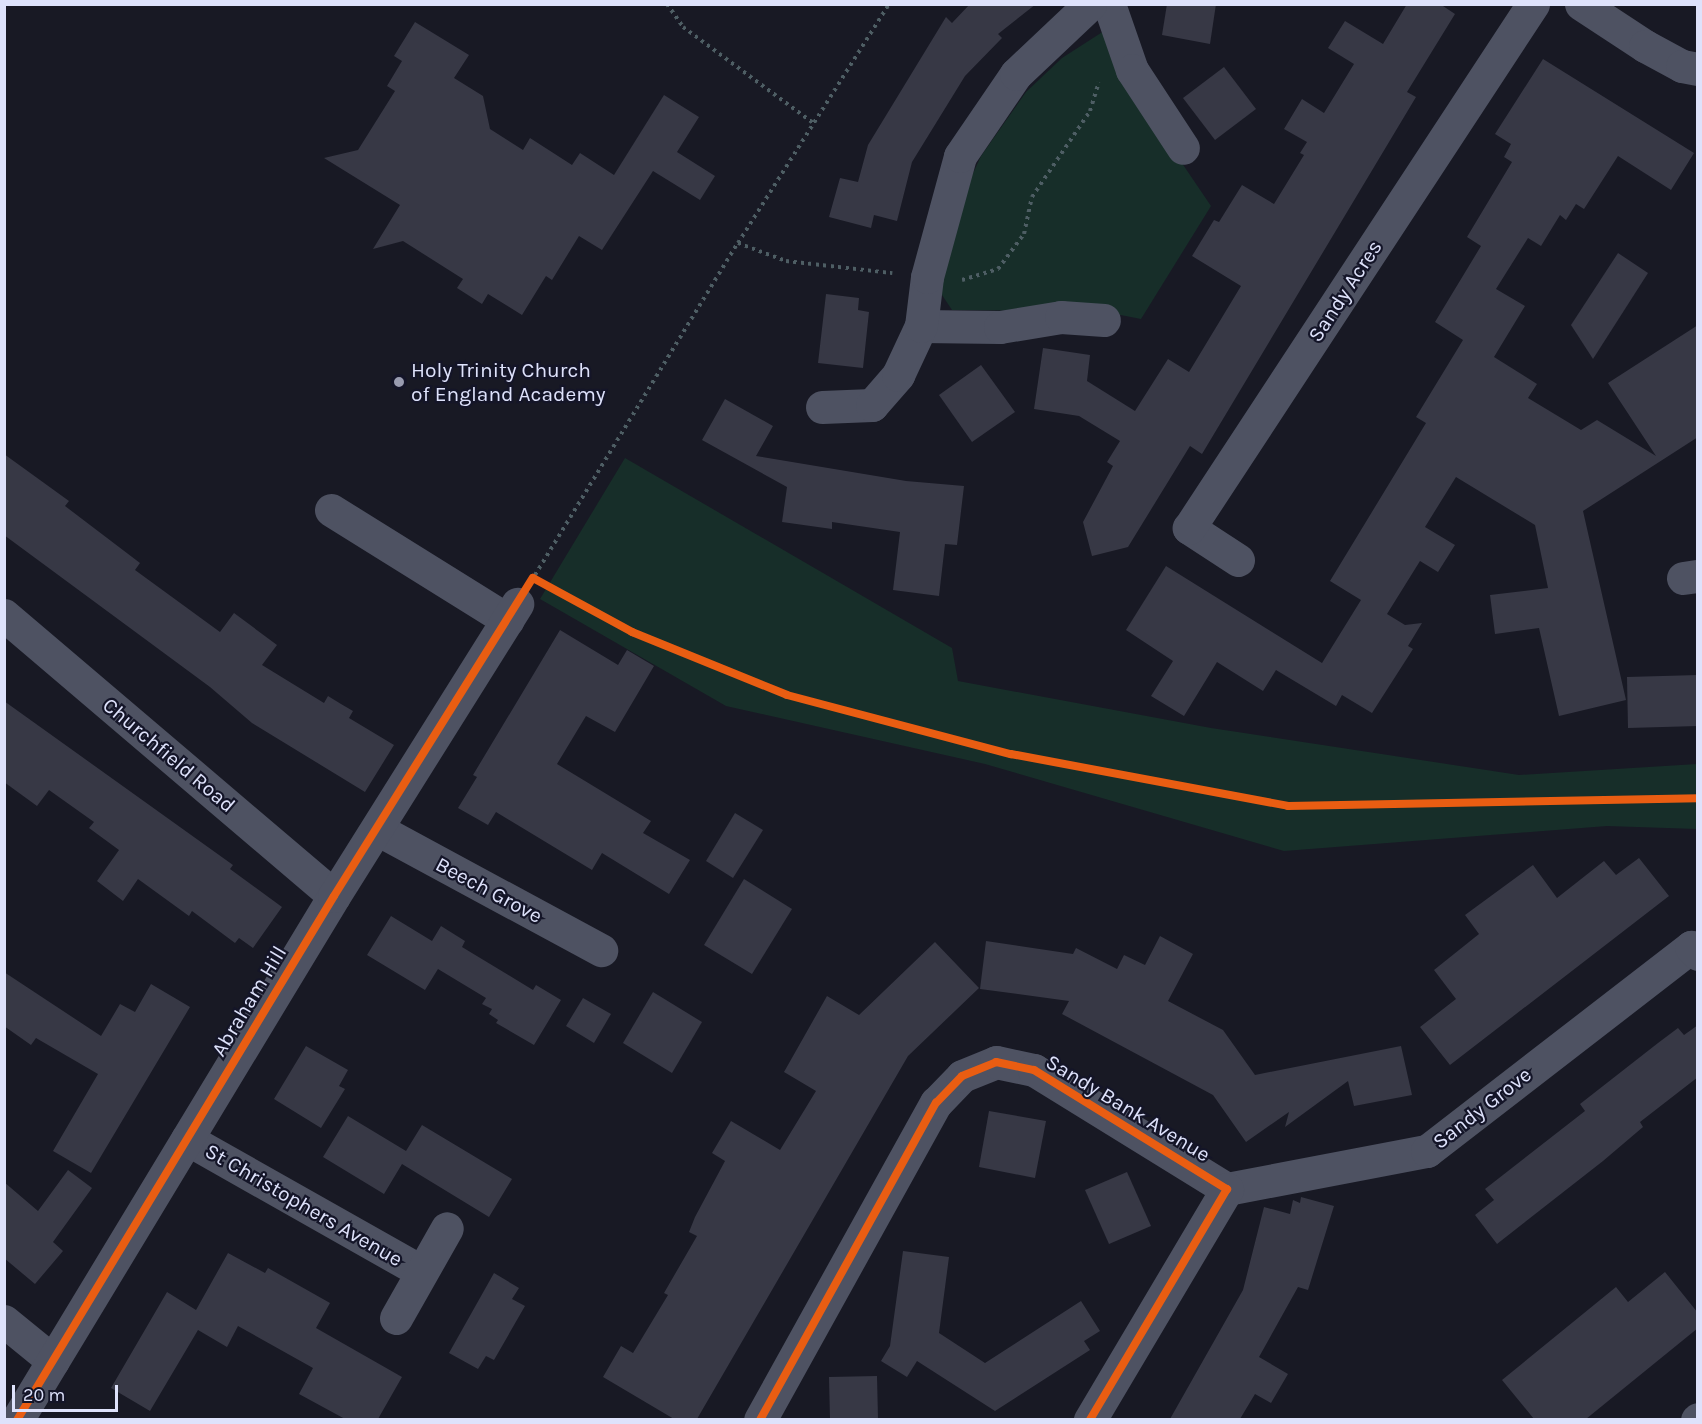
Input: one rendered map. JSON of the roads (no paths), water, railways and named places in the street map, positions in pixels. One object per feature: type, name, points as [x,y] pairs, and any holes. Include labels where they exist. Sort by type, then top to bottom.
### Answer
[{"type":"street","points":[[822,407],[872,405],[897,375],[921,326],[927,277],[960,156],[1016,74],[1090,4]]},
{"type":"street","points":[[1109,4],[1132,70],[1184,148]]},
{"type":"street","name":"Sandy Acres","points":[[1238,561],[1189,528],[1533,4]]},
{"type":"street","points":[[1581,4],[1645,46],[1682,66],[1698,69]]},
{"type":"street","points":[[921,326],[1000,327],[1061,317],[1104,320]]},
{"type":"street","name":"Abraham Hill","points":[[17,1419],[334,896],[519,600],[331,510]]},
{"type":"street","name":"Churchfield Road","points":[[4,615],[334,896]]},
{"type":"street","name":"Beech Grove","points":[[377,829],[601,950]]},
{"type":"street","name":"Sandy Grove","points":[[1227,1189],[1427,1151],[1691,947],[1698,954]]},
{"type":"street","name":"Sandy Bank Avenue","points":[[760,1419],[936,1103],[962,1076],[996,1062],[1034,1070],[1227,1189]]},
{"type":"street","name":"St Christophers Avenue","points":[[187,1139],[420,1271]]},
{"type":"street","points":[[1090,1419],[1227,1189]]},
{"type":"street","name":"St Christophers Avenue","points":[[396,1318],[420,1271],[447,1228]]},
{"type":"street","points":[[4,1321],[53,1361]]},
{"type":"place","name":"Holy Trinity Church of England Academy","points":[[399,382]]}]
